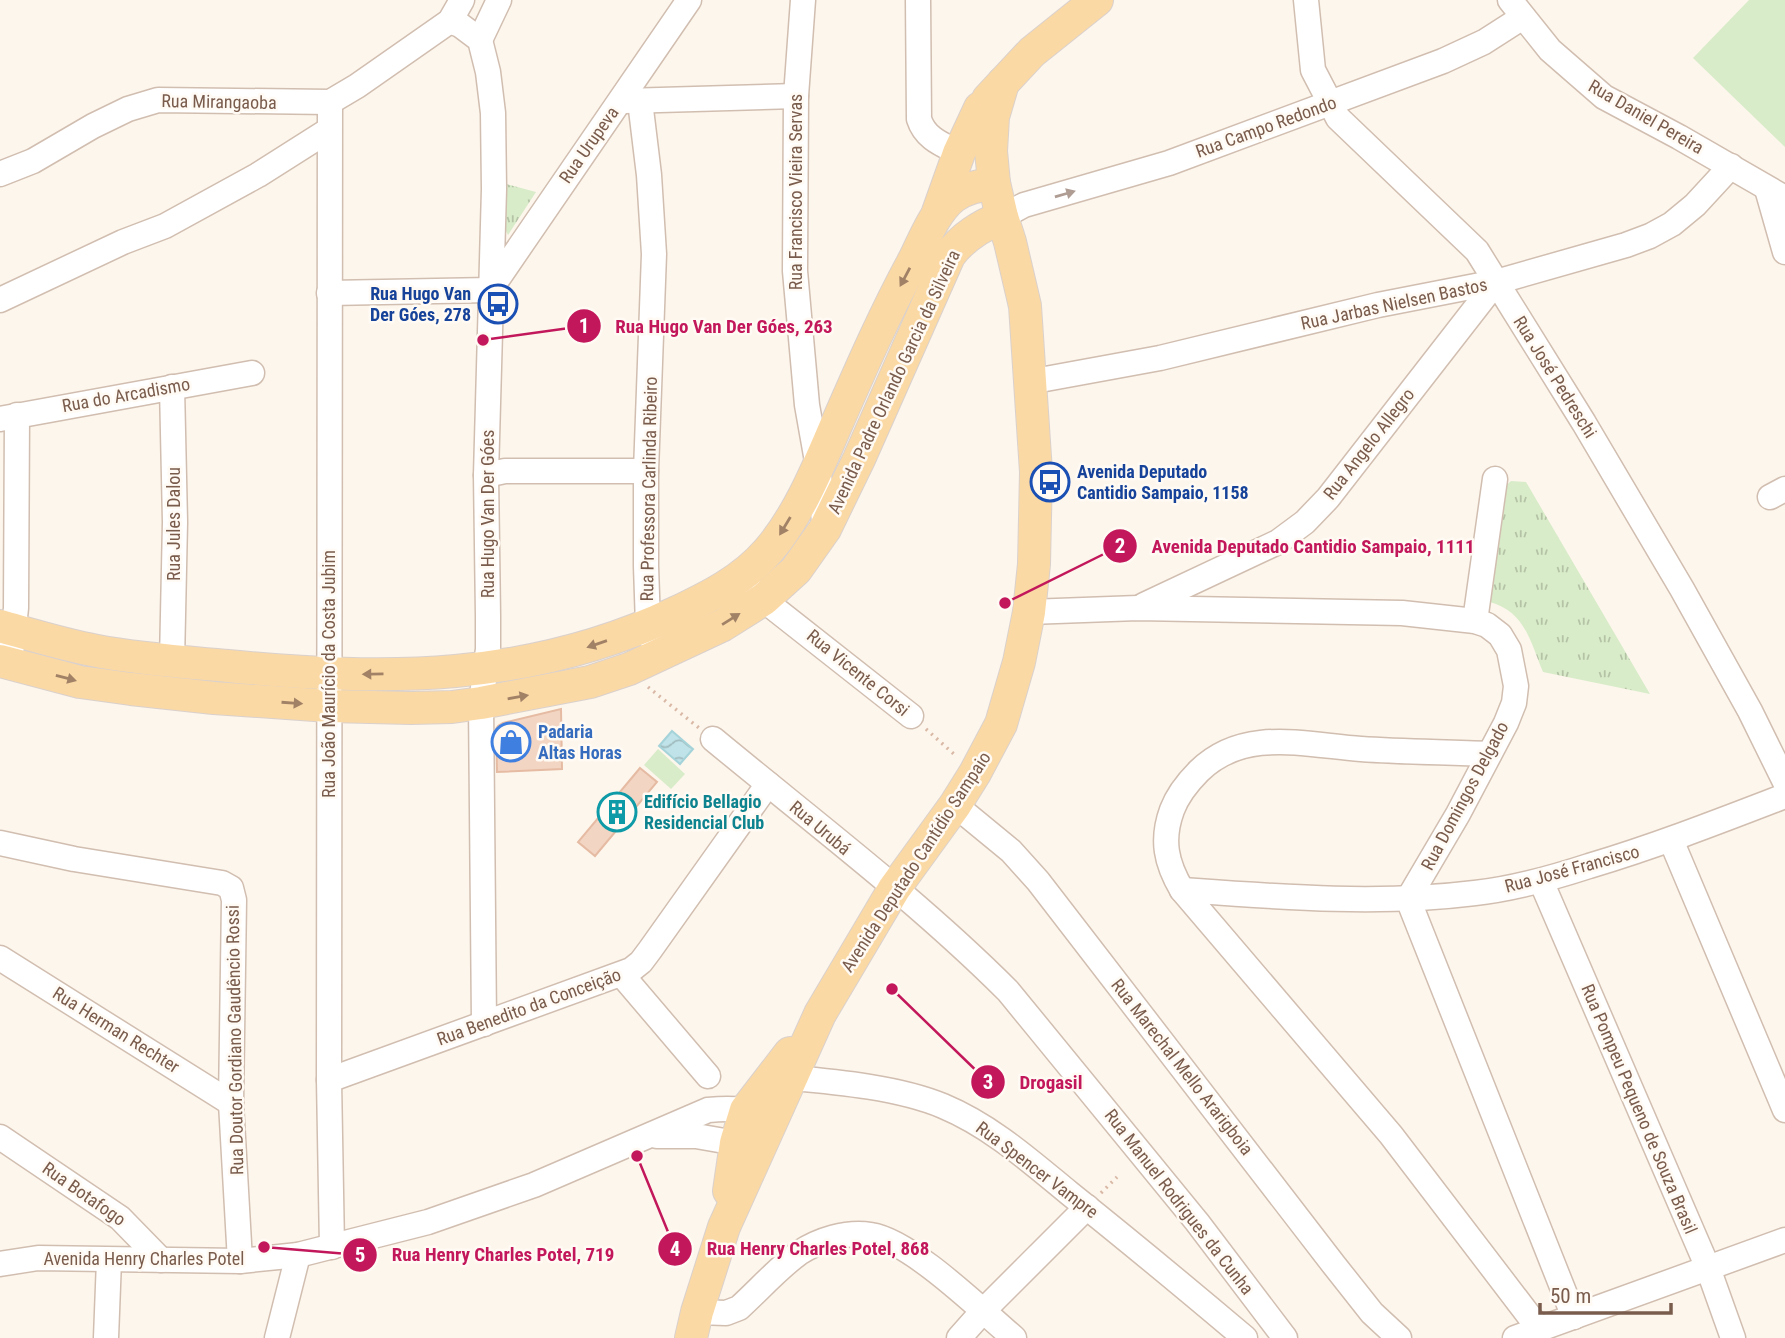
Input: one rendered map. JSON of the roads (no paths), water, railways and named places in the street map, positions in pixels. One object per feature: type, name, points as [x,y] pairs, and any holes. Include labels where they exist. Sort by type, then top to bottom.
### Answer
[{"type":"main road","name":"Avenida Deputado Cantídio Sampaio","points":[[694,1325],[755,1129],[894,889],[975,773],[1000,724],[1011,695],[1029,612],[1037,517],[1025,306],[1010,242],[992,222],[971,151],[980,108],[1032,52],[1086,3]]},
{"type":"main road","name":"Avenida Deputado Cantídio Sampaio","points":[[983,185],[993,117],[1003,83]]},
{"type":"main road","points":[[937,216],[959,153],[980,108]]},
{"type":"main road","name":"Avenida Padre Orlando Garcia da Silveira","points":[[7,628],[95,651],[172,661],[282,671],[451,673],[541,660],[584,649],[648,625],[712,596],[736,580],[769,550],[785,527],[818,467],[898,290],[937,216],[951,198],[983,185]]},
{"type":"main road","name":"Avenida Padre Orlando Garcia da Silveira","points":[[5,662],[80,682],[214,698],[329,706],[452,708],[590,682],[642,663],[723,625],[764,598],[796,570],[825,529],[949,256],[956,246],[992,222]]},
{"type":"main road","name":"Avenida Deputado Cantídio Sampaio","points":[[755,1129],[792,1078],[820,1014]]},
{"type":"street","points":[[330,102],[456,10],[460,25],[480,40],[499,0]]},
{"type":"street","name":"Rua Urupeva","points":[[490,290],[630,101],[689,0]]},
{"type":"street","name":"Rua Francisco Vieira Servas","points":[[803,0],[796,96],[794,235],[797,311],[807,405],[818,467]]},
{"type":"street","points":[[918,0],[919,119],[922,130],[930,138],[959,153]]},
{"type":"street","name":"Rua José Pedreschi","points":[[1306,0],[1313,70],[1329,104],[1338,118],[1477,251],[1584,423],[1682,589],[1750,711],[1785,782]]},
{"type":"street","name":"Rua Campo Redondo","points":[[992,222],[1024,205],[1169,163],[1443,61],[1484,42],[1517,9]]},
{"type":"street","name":"Rua Daniel Pereira","points":[[1517,9],[1550,50],[1604,97],[1776,193]]},
{"type":"street","name":"Rua Hugo Van Der Góes","points":[[480,40],[488,72],[493,113],[494,189],[486,475],[488,604],[481,703],[484,1024]]},
{"type":"street","points":[[630,101],[796,96]]},
{"type":"street","name":"Rua Mirangaoba","points":[[0,174],[49,152],[128,109],[158,100],[330,102]]},
{"type":"street","name":"Rua Professora Carlinda Ribeiro","points":[[630,101],[649,175],[654,254],[646,471],[648,625]]},
{"type":"street","name":"Rua João Maurício da Costa Jubim","points":[[330,102],[329,1080],[332,1247]]},
{"type":"street","points":[[0,300],[123,242],[165,226],[267,170],[329,130]]},
{"type":"street","name":"Rua Jarbas Nielsen Bastos","points":[[1028,379],[1160,358],[1378,305],[1496,282],[1650,236],[1672,224],[1695,205],[1731,166]]},
{"type":"street","points":[[1776,193],[1785,252]]},
{"type":"street","name":"Rua Angelo Allegro","points":[[1138,608],[1278,542],[1305,522],[1328,498],[1496,282]]},
{"type":"street","points":[[329,293],[490,290]]},
{"type":"street","name":"Rua do Arcadismo","points":[[8,417],[252,373]]},
{"type":"street","name":"Rua Jules Dalou","points":[[172,387],[175,522],[172,661]]},
{"type":"street","points":[[5,662],[18,462],[8,417]]},
{"type":"street","name":"Avenida Padre Orlando Garcia da Silveira","points":[[818,467],[825,529]]},
{"type":"street","points":[[486,475],[505,471],[646,471]]},
{"type":"street","points":[[1475,621],[1495,479]]},
{"type":"street","name":"Rua Vicente Corsi","points":[[736,580],[764,598],[911,716]]},
{"type":"street","name":"Rua Domingos Delgado","points":[[1029,612],[1138,608],[1402,613],[1475,621],[1487,625],[1500,635],[1508,650],[1517,686],[1514,703],[1458,814],[1408,899]]},
{"type":"street","points":[[642,663],[648,625]]},
{"type":"street","name":"Rua Urubá","points":[[713,739],[894,889]]},
{"type":"street","points":[[1489,754],[1363,749],[1279,741],[1245,744],[1223,752],[1188,783],[1176,800],[1169,819],[1166,854],[1182,890],[1391,1135],[1540,1330]]},
{"type":"street","name":"Rua Benedito da Conceição","points":[[329,1080],[622,975],[641,962],[768,785]]},
{"type":"street","name":"Rua José Francisco","points":[[1182,890],[1408,899],[1478,893],[1541,881],[1671,841],[1785,796]]},
{"type":"street","name":"Rua Marechal Mello Ararigboia","points":[[955,805],[1011,851],[1038,881],[1334,1265],[1372,1313],[1399,1338]]},
{"type":"street","points":[[1671,841],[1785,1110]]},
{"type":"street","name":"Rua Doutor Gordiano Gaudêncio Rossi","points":[[0,843],[74,859],[222,883],[231,888],[234,900],[231,1103],[240,1261]]},
{"type":"street","name":"Rua Pompeu Pequeno de Souza Brasil","points":[[1541,881],[1708,1268],[1732,1338]]},
{"type":"street","name":"Rua Manuel Rodrigues da Cunha","points":[[894,889],[980,963],[1008,991],[1197,1222],[1285,1338]]},
{"type":"street","points":[[1408,899],[1574,1317]]},
{"type":"street","name":"Rua Herman Rechter","points":[[0,958],[231,1103]]},
{"type":"street","points":[[622,975],[708,1076]]},
{"type":"street","name":"Rua Spencer Vampre","points":[[792,1078],[886,1091],[942,1105],[972,1121],[1004,1141],[1245,1338]]},
{"type":"street","name":"Avenida Henry Charles Potel","points":[[0,1264],[38,1258],[240,1261],[298,1255],[428,1222],[534,1185],[708,1110],[727,1108],[755,1129]]},
{"type":"street","name":"Avenida Henry Charles Potel","points":[[646,1137],[696,1136],[755,1129]]},
{"type":"street","name":"Rua Botafogo","points":[[0,1137],[120,1218],[161,1260]]},
{"type":"street","points":[[959,1338],[1087,1207]]},
{"type":"street","points":[[694,1325],[739,1308],[800,1253],[823,1241],[845,1234],[871,1235],[900,1245],[1014,1338]]},
{"type":"street","points":[[1515,1338],[1785,1240]]},
{"type":"street","points":[[277,1338],[298,1255]]},
{"type":"street","points":[[100,1335],[109,1260]]},
{"type":"water","points":[[672,731],[693,749],[680,764],[659,746]]},
{"type":"place","name":"Rua Hugo Van Der Góes, 278","points":[[498,304]]},
{"type":"place","name":"Rua Hugo Van Der Góes, 263","points":[[483,340]]},
{"type":"place","name":"Avenida Deputado Cantidio Sampaio, 1158","points":[[1050,482]]},
{"type":"place","name":"Avenida Deputado Cantidio Sampaio, 1111","points":[[1005,603]]},
{"type":"place","name":"Padaria Altas Horas","points":[[511,742]]},
{"type":"place","name":"Edifício Bellagio Residencial Club","points":[[617,812]]},
{"type":"place","name":"Drogasil","points":[[892,989]]},
{"type":"place","name":"Rua Henry Charles Potel, 868","points":[[637,1156]]},
{"type":"place","name":"Rua Henry Charles Potel, 719","points":[[264,1247]]}]
